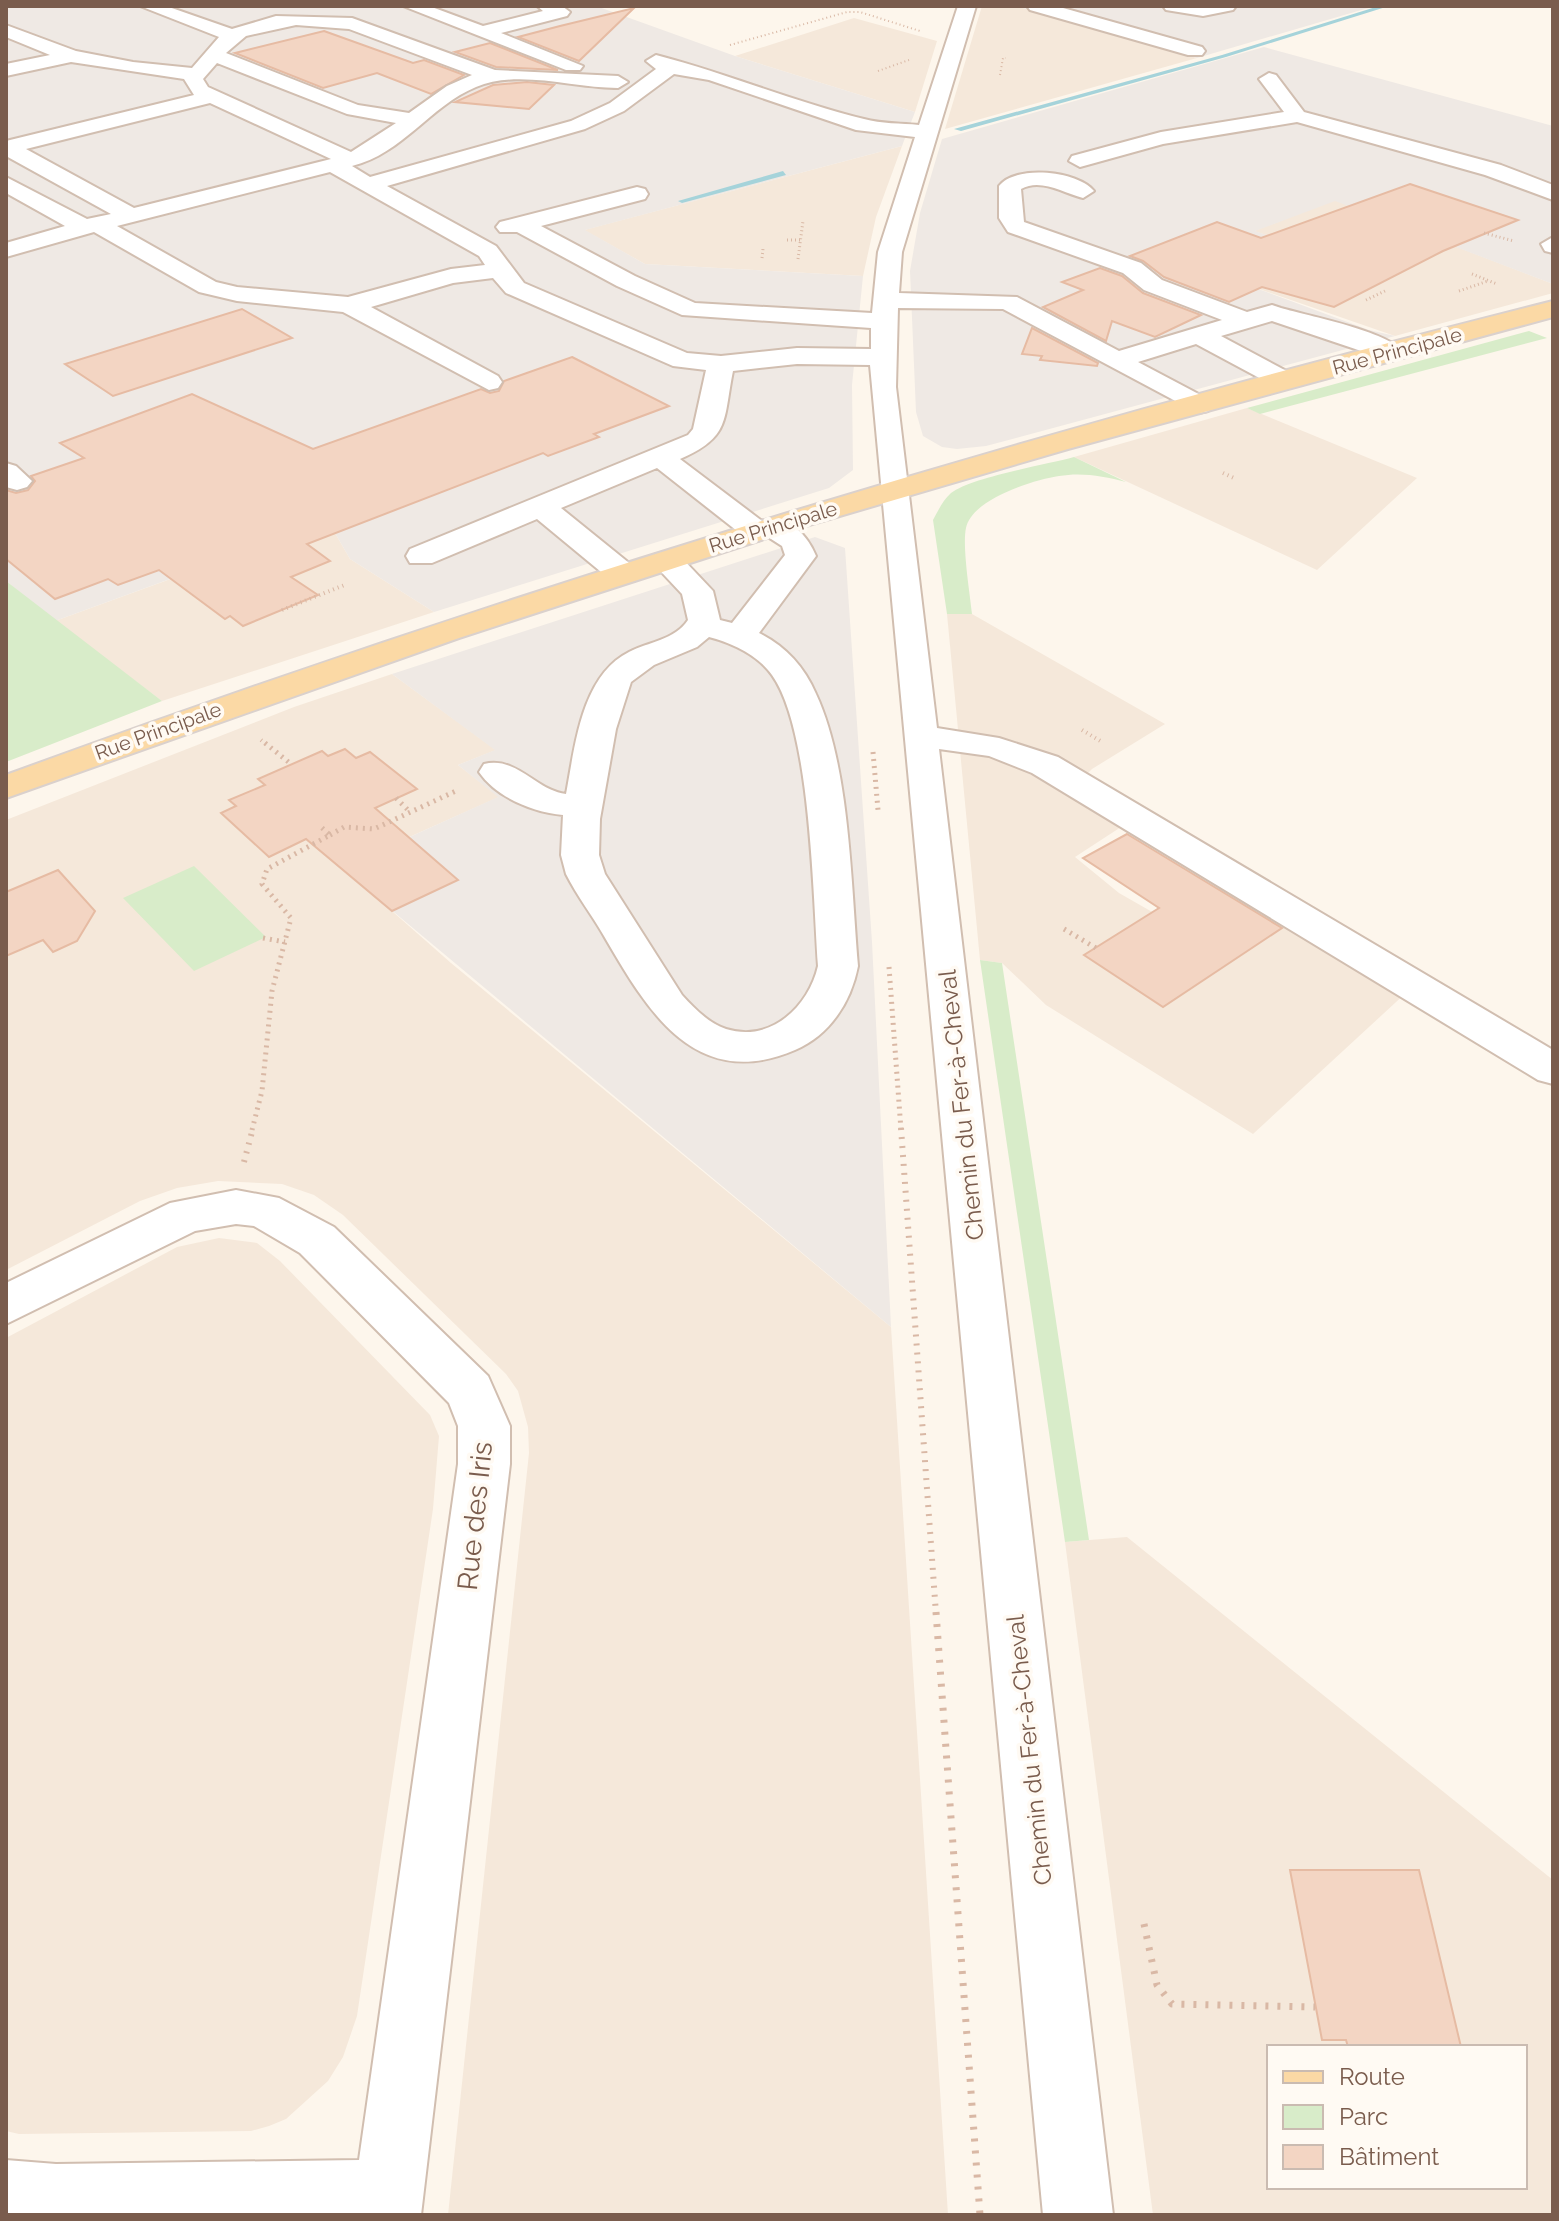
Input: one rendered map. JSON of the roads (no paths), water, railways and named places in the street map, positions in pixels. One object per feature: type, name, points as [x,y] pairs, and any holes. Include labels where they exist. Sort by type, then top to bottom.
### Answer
[{"type":"main road","name":"Rue Principale","points":[[6,787],[318,674],[892,490],[1553,309]]},
{"type":"street","points":[[149,6],[231,35]]},
{"type":"street","points":[[482,32],[561,12],[546,6]]},
{"type":"street","name":"Chemin du Fer-à-Cheval","points":[[967,6],[898,221],[885,304],[883,357],[892,490],[896,738],[1078,2215]]},
{"type":"street","points":[[1036,6],[1195,51]]},
{"type":"street","points":[[1172,6],[1203,11],[1227,6]]},
{"type":"street","points":[[419,7],[632,89]]},
{"type":"street","points":[[508,279],[488,251],[368,184],[342,162],[212,96],[195,85],[196,74],[231,35],[286,14],[352,24],[496,77],[632,89]]},
{"type":"street","points":[[1122,30],[1148,22]]},
{"type":"street","points":[[6,31],[71,56],[133,68],[196,74]]},
{"type":"street","points":[[214,55],[354,110],[451,119]]},
{"type":"street","points":[[6,70],[71,56]]},
{"type":"street","points":[[368,184],[477,146],[578,125],[664,64],[713,75],[863,126],[926,132]]},
{"type":"street","points":[[6,250],[130,215],[342,162],[383,146],[470,83],[496,77]]},
{"type":"street","points":[[1269,79],[1297,116]]},
{"type":"street","points":[[470,83],[632,89]]},
{"type":"street","points":[[6,148],[212,96]]},
{"type":"street","points":[[1080,161],[1161,138],[1297,116],[1546,186]]},
{"type":"street","points":[[6,148],[130,215]]},
{"type":"street","points":[[1083,191],[1038,178],[1020,180],[1010,186],[1013,224],[1036,239],[1132,268],[1153,285],[1247,321]]},
{"type":"street","points":[[6,184],[208,287],[237,294],[349,305],[451,276],[508,279],[571,292],[642,322],[657,329],[682,360],[721,364],[797,356],[883,357]]},
{"type":"street","points":[[449,229],[522,225],[637,194]]},
{"type":"street","points":[[6,223],[36,241]]},
{"type":"street","points":[[522,225],[618,277],[691,310],[1008,302],[1198,405]]},
{"type":"street","points":[[618,277],[681,280]]},
{"type":"street","points":[[855,290],[885,304]]},
{"type":"street","points":[[349,305],[489,382]]},
{"type":"street","points":[[1116,360],[1272,313],[1360,339],[1391,353]]},
{"type":"street","points":[[1199,335],[1285,381]]},
{"type":"street","points":[[421,556],[689,446],[707,431],[721,364]]},
{"type":"street","points":[[660,457],[765,530],[795,541],[801,556],[740,635]]},
{"type":"street","points":[[540,506],[623,574]]},
{"type":"street","points":[[667,561],[697,591],[704,611],[702,626],[685,640],[633,661],[615,677],[606,703],[584,807],[580,859],[654,983],[686,1026],[719,1042],[753,1046],[784,1038],[818,1014],[835,987],[838,966],[822,789],[800,691],[771,655],[740,635],[702,626]]},
{"type":"street","points":[[896,738],[970,741],[1021,754],[1045,765],[1202,868],[1553,1069]]},
{"type":"street","points":[[481,780],[543,802],[584,807]]},
{"type":"street","name":"Rue des Iris","points":[[6,1305],[186,1215],[236,1207],[263,1210],[317,1240],[470,1391],[480,1410],[484,1464],[387,2204],[56,2199],[6,2195]]},
{"type":"waterway","points":[[958,129],[1224,56],[1386,6]]},
{"type":"waterway","points":[[682,201],[783,173]]}]
